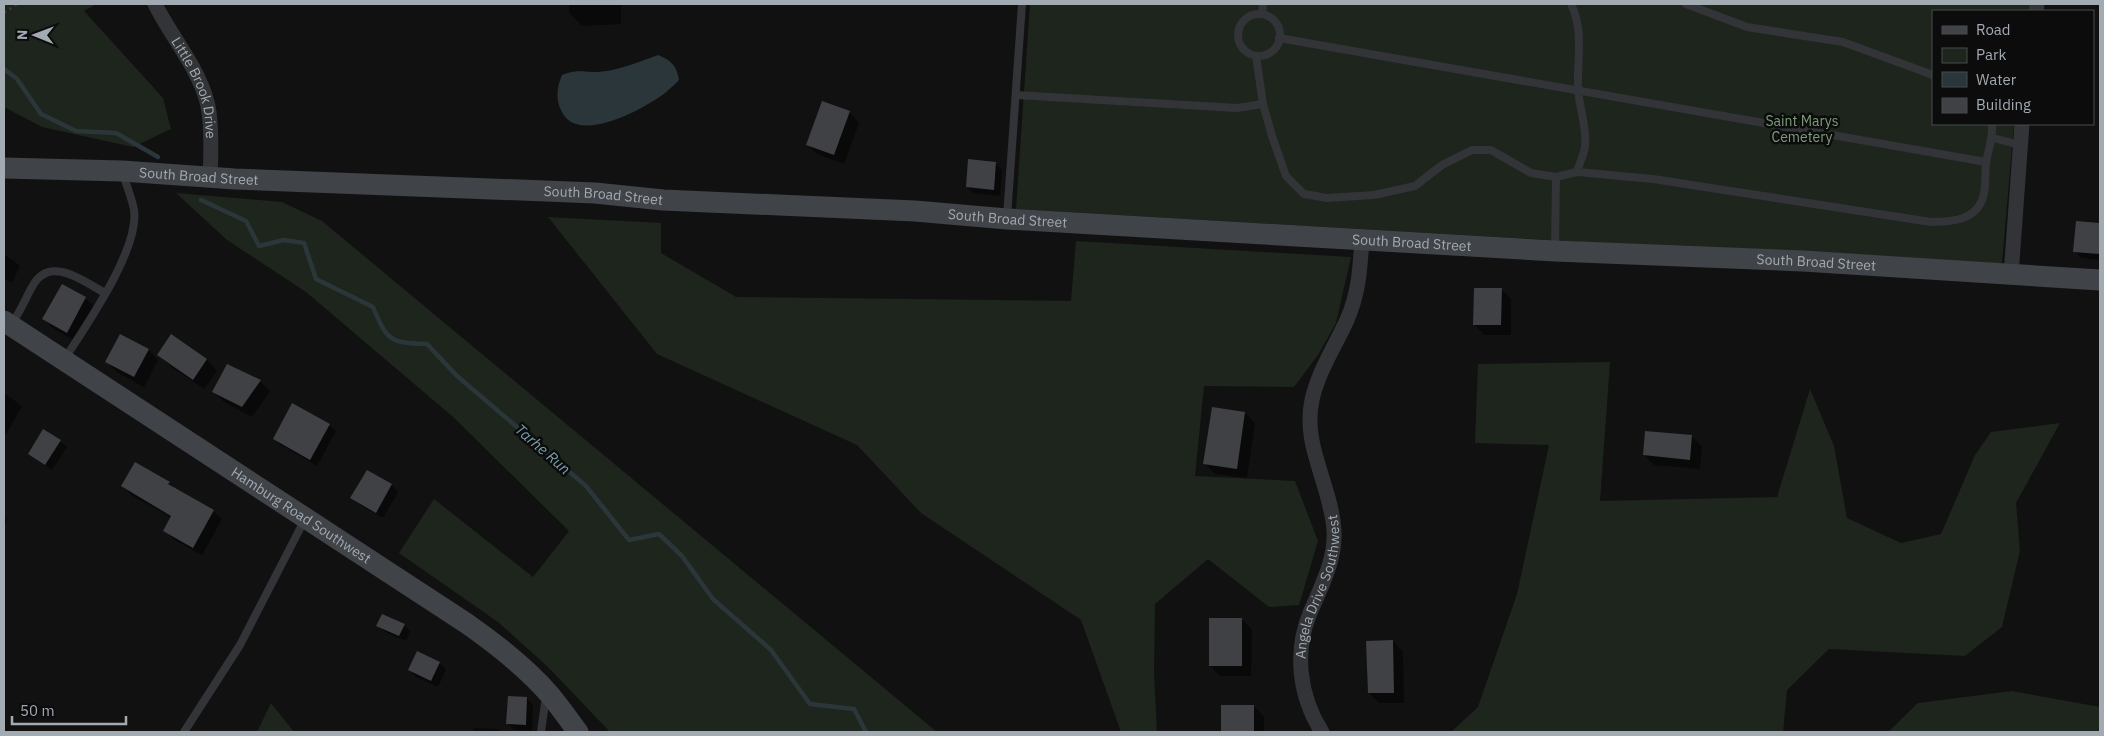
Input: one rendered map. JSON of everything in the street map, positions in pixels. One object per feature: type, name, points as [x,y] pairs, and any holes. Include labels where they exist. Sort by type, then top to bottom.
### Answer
[{"type":"street","name":"Little Brook Drive","points":[[155,4],[192,66],[207,103],[211,154],[210,178]]},
{"type":"street","points":[[2011,275],[2022,125]]},
{"type":"street","name":"South Broad Street","points":[[4,168],[122,171],[210,178],[595,193],[663,200],[915,211],[1007,219],[1555,251],[1802,261],[2100,280]]},
{"type":"street","name":"Angela Drive Southwest","points":[[1322,732],[1311,712],[1304,690],[1300,652],[1302,633],[1327,572],[1334,531],[1331,510],[1313,447],[1309,423],[1314,390],[1347,320],[1356,294],[1360,278],[1362,239]]},
{"type":"street","name":"Hamburg Road Southwest","points":[[7,323],[466,622],[503,649],[547,692],[578,732]]},
{"type":"lane","points":[[1007,219],[1022,4]]},
{"type":"lane","points":[[1262,4],[1262,14]]},
{"type":"lane","points":[[1571,4],[1575,12],[1578,31],[1578,90],[1585,132],[1584,148],[1576,172]]},
{"type":"lane","points":[[1575,12],[1580,4]]},
{"type":"lane","points":[[1686,4],[1747,27],[1843,42],[1932,75]]},
{"type":"lane","points":[[1262,14],[1275,22],[1279,30],[1279,38],[1277,45],[1271,52],[1256,56],[1242,48],[1238,40],[1238,32],[1246,18],[1262,14]]},
{"type":"lane","points":[[1279,38],[1986,162]]},
{"type":"lane","points":[[1256,56],[1263,104],[1286,176],[1304,194],[1326,198],[1374,195],[1415,186],[1442,165],[1472,150],[1491,150],[1531,173],[1556,177],[1576,172],[1653,179],[1931,222],[1954,222],[1973,214],[1984,196],[1986,162],[1993,138],[1992,125]]},
{"type":"lane","points":[[1016,95],[1237,108],[1263,104]]},
{"type":"lane","points":[[1993,138],[2020,145]]},
{"type":"lane","points":[[64,361],[106,292],[124,257],[131,237],[134,211],[122,171]]},
{"type":"lane","points":[[1555,251],[1556,177]]},
{"type":"lane","points":[[7,323],[18,316],[38,277],[46,272],[54,270],[72,274],[106,292]]},
{"type":"lane","points":[[184,732],[240,645],[306,518]]},
{"type":"lane","points":[[541,732],[547,692]]},
{"type":"path","points":[[4,13],[17,4]]},
{"type":"green space","points":[[4,4],[97,4],[84,11],[163,98],[171,129],[133,147],[42,127],[4,107]]},
{"type":"green space","name":"Saint Marys Cemetery","points":[[1030,4],[2029,4],[2029,10],[1932,10],[1932,125],[2014,125],[2002,263],[1994,266],[1016,209]]},
{"type":"green space","points":[[176,193],[282,202],[322,221],[937,732],[610,732],[548,667],[498,622],[399,553],[434,499],[533,577],[569,531],[452,416],[306,292],[227,240]]},
{"type":"green space","points":[[548,217],[661,223],[661,253],[736,297],[1071,301],[1076,241],[1351,257],[1336,323],[1318,355],[1294,387],[1204,386],[1195,476],[1295,481],[1318,541],[1299,605],[1269,607],[1208,559],[1155,604],[1154,673],[1157,732],[1121,732],[1081,620],[921,513],[857,445],[657,354]]},
{"type":"green space","points":[[1610,362],[1600,501],[1777,497],[1810,389],[1834,446],[1847,518],[1901,543],[1941,534],[1975,455],[1991,432],[2060,423],[2016,503],[2020,551],[2002,627],[1965,656],[1829,649],[1787,690],[1783,732],[1451,732],[1478,707],[1517,594],[1549,445],[1475,443],[1478,364]]},
{"type":"green space","points":[[2012,691],[2100,707],[2100,732],[1888,732],[1918,703]]},
{"type":"green space","points":[[271,703],[294,732],[257,732]]},
{"type":"water","points":[[658,55],[673,64],[679,80],[655,100],[627,115],[596,125],[582,125],[570,121],[562,112],[558,102],[558,93],[562,75],[576,71],[597,72],[613,70]]},
{"type":"building","points":[[822,101],[850,111],[834,155],[806,145]]},
{"type":"building","points":[[968,159],[996,162],[994,190],[966,187]]},
{"type":"building","points":[[2076,221],[2100,223],[2100,254],[2073,252]]},
{"type":"building","points":[[62,284],[86,297],[67,333],[42,319]]},
{"type":"building","points":[[1474,288],[1502,288],[1501,325],[1473,325]]},
{"type":"building","points":[[120,334],[149,349],[134,377],[105,362]]},
{"type":"building","points":[[171,334],[207,359],[193,380],[157,355]]},
{"type":"building","points":[[227,364],[261,380],[242,407],[212,392]]},
{"type":"building","points":[[292,403],[330,424],[310,460],[273,439]]},
{"type":"building","points":[[1212,407],[1245,412],[1237,469],[1203,464]]},
{"type":"building","points":[[43,429],[61,440],[45,465],[28,454]]},
{"type":"building","points":[[1645,431],[1692,435],[1690,460],[1643,455]]},
{"type":"building","points":[[135,462],[170,482],[168,484],[214,510],[193,548],[163,531],[171,516],[121,486]]},
{"type":"building","points":[[367,470],[392,484],[376,513],[350,498]]},
{"type":"building","points":[[382,614],[405,624],[399,636],[376,626]]},
{"type":"building","points":[[1209,618],[1242,618],[1242,666],[1209,666]]},
{"type":"building","points":[[1393,640],[1394,693],[1368,693],[1366,641]]},
{"type":"building","points":[[417,651],[440,662],[431,681],[408,670]]},
{"type":"building","points":[[508,696],[527,697],[526,725],[506,724]]},
{"type":"building","points":[[1221,705],[1254,705],[1254,732],[1221,732]]},
{"type":"waterway","name":"Tarhe Run","points":[[4,69],[17,79],[41,114],[76,131],[116,133],[158,157]]},
{"type":"waterway","name":"Tarhe Run","points":[[201,200],[246,221],[259,246],[284,240],[304,243],[316,279],[373,307],[382,327],[391,338],[405,343],[427,344],[456,375],[586,486],[629,540],[659,534],[682,556],[713,599],[771,650],[810,704],[854,709],[866,732]]}]
